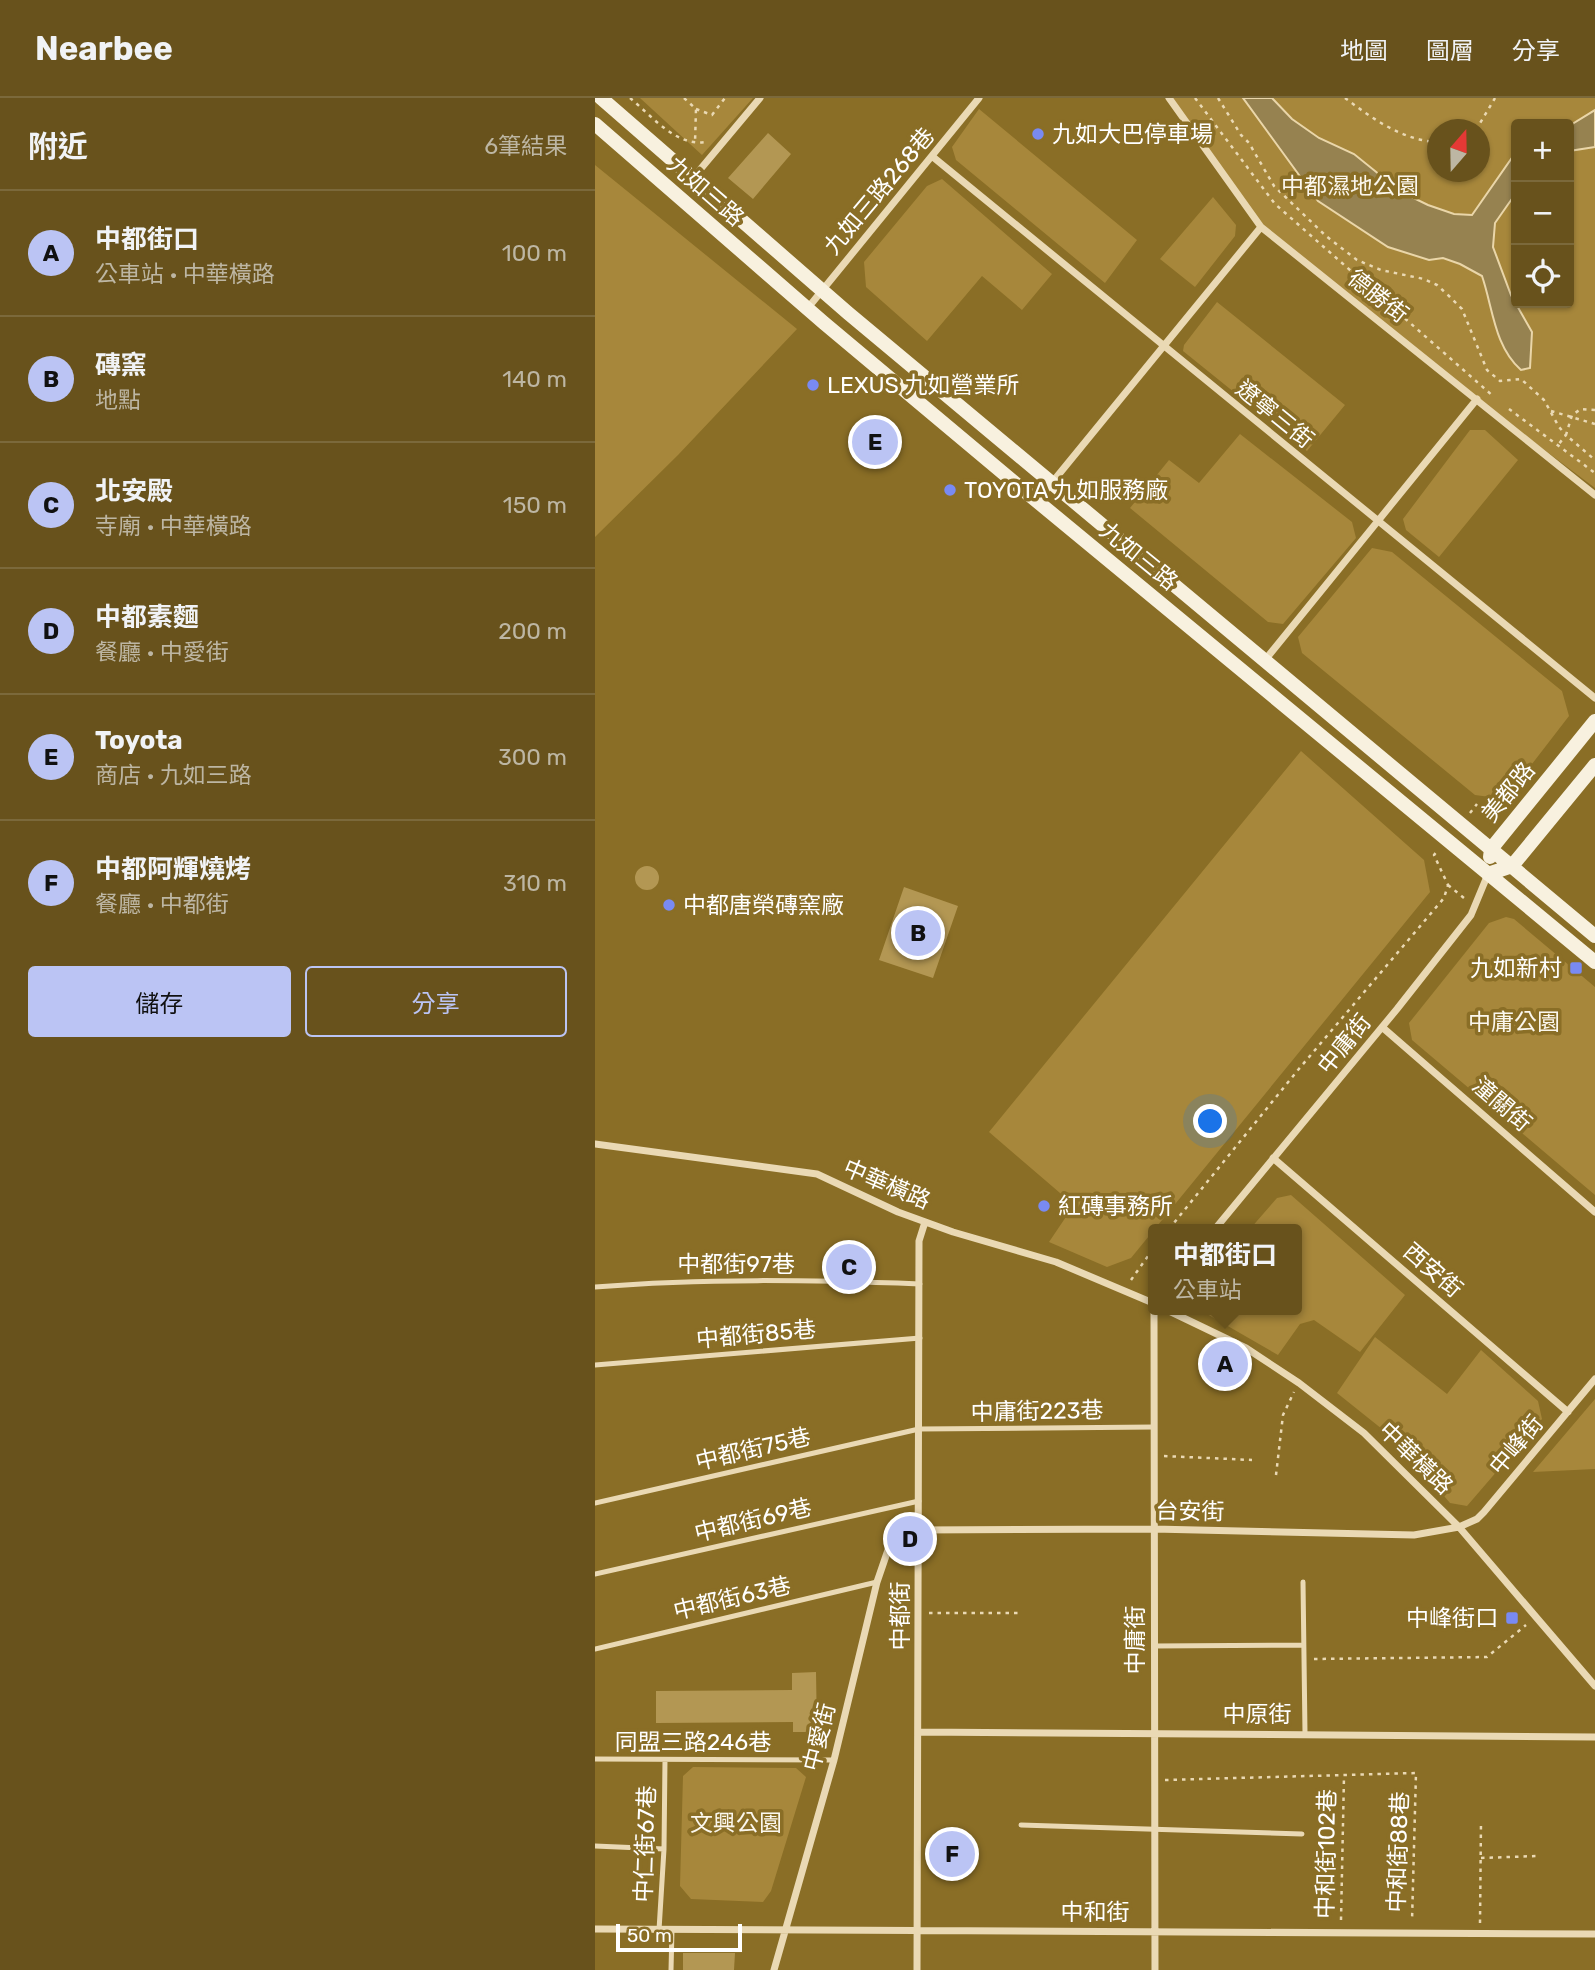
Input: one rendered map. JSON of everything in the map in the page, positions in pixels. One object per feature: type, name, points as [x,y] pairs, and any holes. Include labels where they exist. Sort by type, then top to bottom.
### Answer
[{"type":"street","name":"九如三路","points":[[601,98],[822,290],[1595,936]]},
{"type":"street","points":[[692,178],[760,98]]},
{"type":"street","name":"九如三路268巷","points":[[807,309],[979,98]]},
{"type":"street","name":"德勝街","points":[[1169,98],[1261,227],[1595,495]]},
{"type":"street","name":"九如三路","points":[[595,124],[807,309],[1595,962]]},
{"type":"street","name":"遼寧三街","points":[[933,157],[1595,698]]},
{"type":"street","points":[[1037,501],[1261,227]]},
{"type":"street","points":[[1265,660],[1477,399]]},
{"type":"street","name":"美都路","points":[[1488,874],[1491,849],[1595,721]]},
{"type":"street","points":[[1488,874],[1512,866],[1595,765]]},
{"type":"street","name":"中庸街","points":[[1219,1224],[1471,915],[1488,874]]},
{"type":"street","name":"潼關街","points":[[1382,1027],[1595,1212]]},
{"type":"street","name":"中華橫路","points":[[595,1144],[817,1174],[898,1212],[1056,1262],[1148,1301]]},
{"type":"street","name":"西安街","points":[[1273,1158],[1569,1412]]},
{"type":"street","name":"中都街","points":[[917,1970],[919,1241],[925,1222]]},
{"type":"street","name":"中庸街","points":[[1154,1315],[1155,1970]]},
{"type":"street","name":"中華橫路","points":[[1177,1315],[1246,1349],[1299,1383],[1364,1433],[1459,1527],[1595,1686]]},
{"type":"street","name":"中峰街","points":[[1459,1527],[1477,1520],[1595,1379]]},
{"type":"street","name":"台安街","points":[[919,1530],[1154,1529],[1415,1535],[1459,1527]]},
{"type":"street","name":"中愛街","points":[[774,1970],[834,1760],[877,1582],[893,1542],[919,1530]]},
{"type":"street","name":"中原街","points":[[918,1732],[1595,1737]]},
{"type":"street","name":"中和街","points":[[595,1929],[1595,1934]]},
{"type":"lane","name":"中都街97巷","points":[[595,1287],[656,1282],[920,1284]]},
{"type":"lane","name":"中都街85巷","points":[[595,1365],[920,1338]]},
{"type":"lane","name":"中庸街223巷","points":[[919,1429],[1154,1427]]},
{"type":"lane","name":"中都街75巷","points":[[595,1503],[919,1429]]},
{"type":"lane","name":"中都街69巷","points":[[595,1574],[919,1500]]},
{"type":"lane","name":"中都街63巷","points":[[595,1649],[877,1582]]},
{"type":"lane","points":[[1303,1582],[1305,1733]]},
{"type":"lane","points":[[1154,1646],[1303,1645]]},
{"type":"lane","name":"同盟三路246巷","points":[[595,1759],[834,1760]]},
{"type":"lane","name":"中仁街67巷","points":[[659,1930],[664,1849],[664,1760]]},
{"type":"lane","points":[[1021,1825],[1302,1833]]},
{"type":"lane","points":[[595,1846],[664,1849]]},
{"type":"lane","points":[[671,1970],[673,1930]]},
{"type":"path","points":[[630,98],[681,140],[705,142],[713,134]]},
{"type":"path","points":[[684,98],[696,109],[712,114],[725,98]]},
{"type":"path","points":[[1195,98],[1275,204],[1500,402],[1595,473]]},
{"type":"path","points":[[1218,98],[1274,186],[1357,260],[1381,270],[1425,279],[1437,285],[1462,309],[1487,370],[1500,381],[1521,379],[1544,400],[1566,435],[1595,460]]},
{"type":"path","points":[[1345,98],[1371,119],[1396,131],[1427,139]]},
{"type":"path","points":[[1483,119],[1495,98]]},
{"type":"path","points":[[695,143],[696,109]]},
{"type":"path","points":[[1558,445],[1566,435],[1572,415],[1581,409],[1595,410]]},
{"type":"path","points":[[1549,411],[1595,424]]},
{"type":"path","points":[[1173,1224],[1298,1070],[1444,898],[1448,885],[1434,855]]},
{"type":"path","points":[[1129,1293],[1131,1278],[1148,1256]]},
{"type":"path","points":[[1276,1475],[1283,1415],[1299,1383]]},
{"type":"path","points":[[1154,1456],[1252,1460]]},
{"type":"path","points":[[919,1613],[1021,1613]]},
{"type":"path","points":[[1303,1659],[1487,1657],[1536,1617]]},
{"type":"path","name":"中和街88巷","points":[[1344,1776],[1416,1773],[1412,1933]]},
{"type":"path","points":[[1155,1780],[1344,1776]]},
{"type":"path","name":"中和街102巷","points":[[1341,1933],[1344,1776]]},
{"type":"path","points":[[1480,1933],[1481,1822]]},
{"type":"path","points":[[1481,1858],[1536,1856]]},
{"type":"green space","points":[[640,98],[753,98],[702,155]]},
{"type":"green space","name":"中都濕地公園","points":[[1169,98],[1595,98],[1595,488],[1477,399],[1261,227]]},
{"type":"green space","points":[[979,109],[1137,240],[1105,283],[956,160],[952,147]]},
{"type":"green space","points":[[595,165],[797,329],[678,455],[595,537]]},
{"type":"green space","points":[[942,179],[1052,274],[1022,310],[982,276],[927,341],[866,287],[864,262],[927,186]]},
{"type":"green space","points":[[1213,197],[1236,225],[1235,236],[1195,287],[1160,259]]},
{"type":"green space","points":[[1217,302],[1345,405],[1307,451],[1183,351],[1184,345]]},
{"type":"green space","points":[[1470,430],[1485,430],[1518,460],[1439,557],[1406,530],[1403,519]]},
{"type":"green space","points":[[1240,434],[1352,522],[1356,538],[1283,624],[1268,622],[1130,508],[1169,460],[1199,483]]},
{"type":"green space","points":[[1372,548],[1392,552],[1562,691],[1569,716],[1505,799],[1475,795],[1302,653],[1298,637]]},
{"type":"green space","points":[[1301,751],[1424,860],[1430,892],[1159,1224],[1148,1224],[1148,1237],[1131,1258],[1107,1267],[1049,1242],[1074,1205],[989,1132]]},
{"type":"green space","name":"中庸公園","points":[[1506,917],[1514,919],[1595,987],[1595,1195],[1412,1040],[1409,1023],[1489,923]]},
{"type":"green space","points":[[1291,1195],[1405,1295],[1360,1352],[1314,1320],[1300,1324],[1278,1355],[1209,1315],[1302,1315],[1302,1224],[1254,1224],[1277,1198]]},
{"type":"green space","points":[[1375,1337],[1447,1394],[1481,1350],[1538,1401],[1542,1419],[1467,1506],[1450,1503],[1397,1441],[1337,1393]]},
{"type":"green space","points":[[1595,1399],[1595,1469],[1533,1472]]},
{"type":"green space","name":"文興公園","points":[[693,1767],[796,1768],[806,1777],[771,1891],[763,1902],[691,1899],[680,1886],[683,1776]]},
{"type":"shaded area","points":[[1243,98],[1272,98],[1292,119],[1319,138],[1354,154],[1401,192],[1454,214],[1472,215],[1511,159],[1511,200],[1495,223],[1493,247],[1511,295],[1511,308],[1518,308],[1532,332],[1530,368],[1521,370],[1505,350],[1495,326],[1482,276],[1443,258],[1429,260],[1388,247],[1318,201]]},
{"type":"shaded area","points":[[1595,110],[1595,147],[1574,150],[1574,123]]},
{"type":"building","points":[[768,133],[791,154],[753,199],[728,178]]},
{"type":"building","points":[[647,866],[656,869],[659,878],[656,887],[647,890],[638,887],[635,878],[638,869]]},
{"type":"building","points":[[904,887],[958,906],[933,978],[879,960]]},
{"type":"building","points":[[830,1249],[847,1250],[869,1259],[868,1277],[829,1275]]},
{"type":"building","points":[[816,1672],[817,1732],[793,1732],[793,1722],[656,1723],[656,1691],[792,1690],[792,1673]]},
{"type":"building","points":[[683,1953],[735,1953],[734,1970],[683,1970]]},
{"type":"place","name":"九如大巴停車場","points":[[1038,134]]},
{"type":"place","name":"LEXUS 九如營業所","points":[[813,385]]},
{"type":"place","name":"Toyota","points":[[875,442]]},
{"type":"place","name":"TOYOTA 九如服務廠","points":[[950,490]]},
{"type":"place","name":"中都唐榮磚窯廠","points":[[669,905]]},
{"type":"place","name":"磚窯","points":[[918,933]]},
{"type":"place","name":"九如新村","points":[[1576,968]]},
{"type":"place","name":"紅磚事務所","points":[[1044,1206]]},
{"type":"place","name":"北安殿","points":[[849,1267]]},
{"type":"place","name":"中都街口","points":[[1225,1364]]},
{"type":"place","name":"中都素麵","points":[[910,1539]]},
{"type":"place","name":"中峰街口","points":[[1512,1618]]},
{"type":"place","name":"中都阿輝燒烤","points":[[952,1854]]}]
